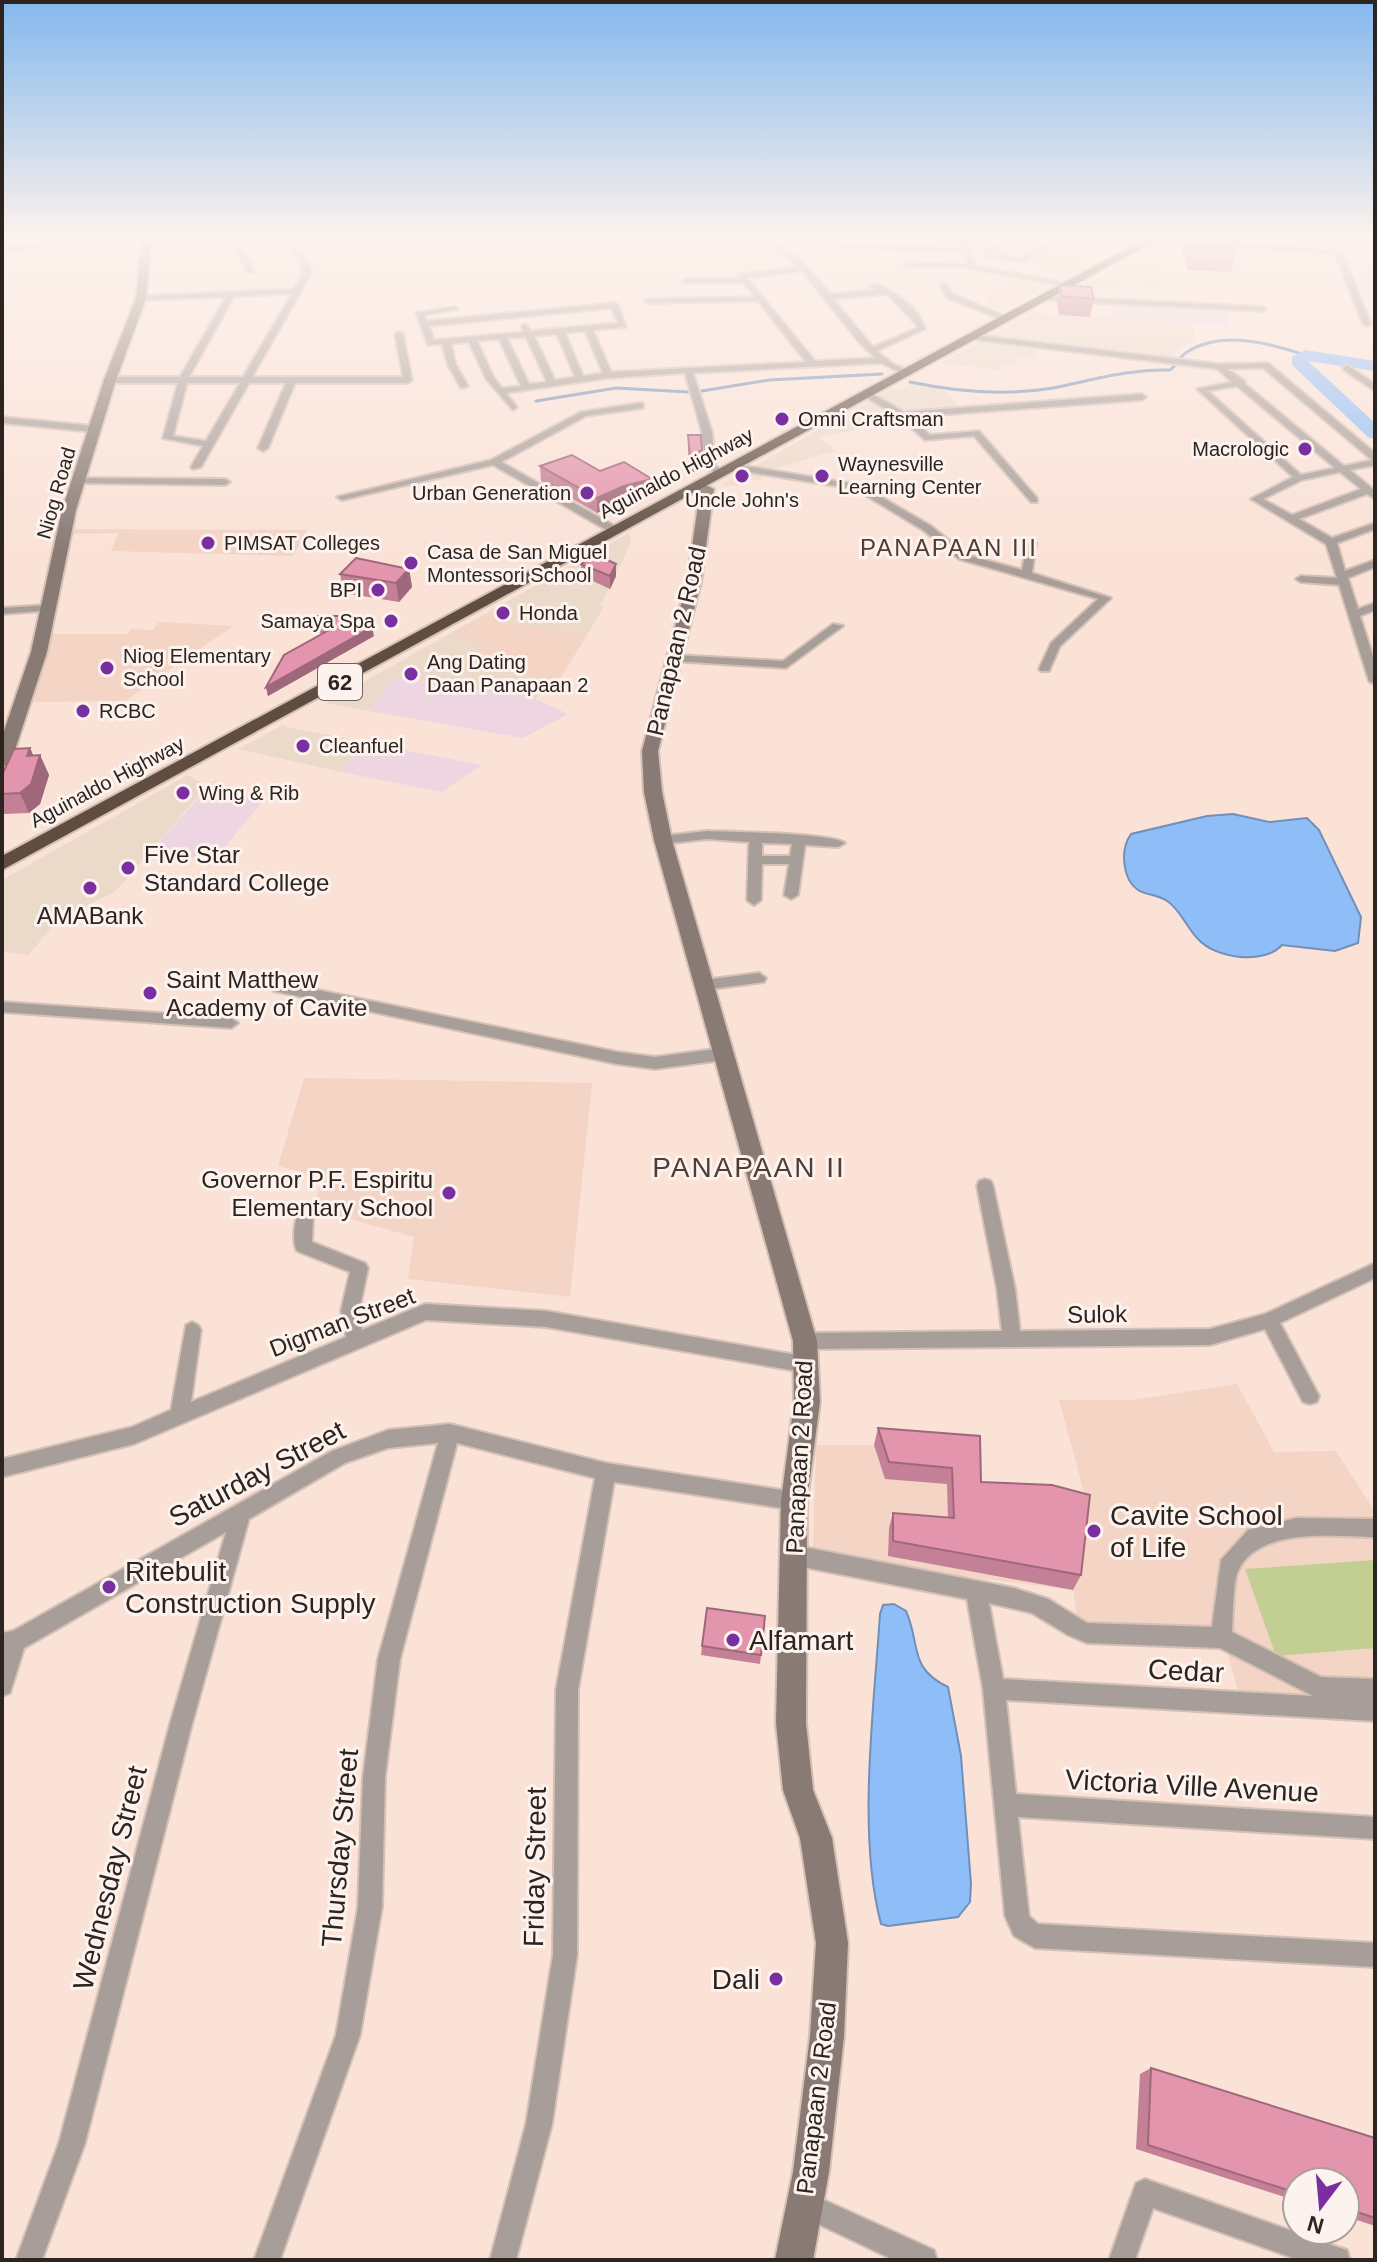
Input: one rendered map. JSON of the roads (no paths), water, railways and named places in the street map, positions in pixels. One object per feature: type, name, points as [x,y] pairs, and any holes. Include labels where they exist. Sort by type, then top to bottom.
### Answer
[{"type":"highway","name":"Aguinaldo Highway","points":[[2,864],[678,498],[703,494],[728,470],[966,341]]},
{"type":"street","name":"Niog Road","points":[[2,762],[28,693],[50,608],[63,531],[125,341]]},
{"type":"street","points":[[205,341],[184,378],[168,438],[207,444]]},
{"type":"street","points":[[196,467],[268,341]]},
{"type":"street","points":[[110,380],[408,380],[400,341]]},
{"type":"street","points":[[430,341],[431,343],[465,341]]},
{"type":"street","points":[[472,341],[490,379],[513,407]]},
{"type":"street","points":[[504,341],[526,387]]},
{"type":"street","points":[[532,341],[552,384]]},
{"type":"street","points":[[564,341],[580,380]]},
{"type":"street","points":[[593,341],[608,375]]},
{"type":"street","points":[[794,341],[811,362]]},
{"type":"street","points":[[865,341],[893,369],[907,373]]},
{"type":"street","points":[[873,350],[895,341]]},
{"type":"street","points":[[1004,341],[1219,367],[1270,365],[1375,460]]},
{"type":"street","points":[[446,342],[452,365],[464,386]]},
{"type":"street","points":[[502,391],[608,375],[883,360]]},
{"type":"street","points":[[1219,367],[1242,383],[1370,493]]},
{"type":"street","points":[[1347,368],[1375,388]]},
{"type":"street","points":[[688,370],[707,432],[710,468],[858,487],[927,528],[963,557],[1004,574],[1026,575],[1106,598],[1055,645],[1045,669]]},
{"type":"street","points":[[263,448],[292,379]]},
{"type":"street","points":[[1242,383],[1201,389],[1299,478]]},
{"type":"street","points":[[867,394],[902,415],[928,438],[976,433],[1034,500]]},
{"type":"street","points":[[902,415],[1142,397]]},
{"type":"street","points":[[342,497],[494,462],[584,414],[640,406]]},
{"type":"street","points":[[2,420],[45,421],[94,429]]},
{"type":"street","points":[[1374,672],[1360,641],[1331,542],[1256,499],[1299,478],[1375,460]]},
{"type":"street","points":[[494,462],[616,531]]},
{"type":"street","points":[[79,481],[225,482]]},
{"type":"street","points":[[1291,519],[1370,493]]},
{"type":"street","name":"Panapaan 2 Road","points":[[703,494],[694,582],[650,751],[663,840],[807,1353],[794,1501],[791,1723],[798,1790],[816,1838],[832,1943],[827,2036],[811,2172],[794,2260]]},
{"type":"street","points":[[1331,542],[1375,526]]},
{"type":"street","points":[[1026,575],[1032,545]]},
{"type":"street","points":[[1301,579],[1342,579],[1375,563]]},
{"type":"street","points":[[1353,615],[1375,606]]},
{"type":"street","points":[[2,611],[50,608]]},
{"type":"street","points":[[674,658],[786,665],[837,626]]},
{"type":"street","points":[[1360,641],[1375,642]]},
{"type":"street","points":[[663,840],[707,835],[838,843]]},
{"type":"street","points":[[754,900],[756,837]]},
{"type":"street","points":[[791,895],[799,839]]},
{"type":"street","points":[[756,860],[796,860]]},
{"type":"street","points":[[704,985],[759,978]]},
{"type":"street","points":[[279,987],[617,1058],[655,1063],[723,1054]]},
{"type":"street","points":[[2,1007],[231,1023]]},
{"type":"street","points":[[985,1186],[1006,1289],[1012,1339]]},
{"type":"street","points":[[305,1217],[303,1246],[359,1268],[350,1311],[355,1339]]},
{"type":"street","name":"Sulok","points":[[807,1353],[1012,1339],[1210,1337],[1269,1320],[1375,1270]]},
{"type":"street","name":"Digman Street","points":[[2,1468],[134,1435],[425,1312],[546,1319],[807,1353]]},
{"type":"street","points":[[1269,1320],[1310,1396]]},
{"type":"street","points":[[180,1415],[192,1330]]},
{"type":"street","name":"Saturday Street","points":[[9,1642],[339,1457],[388,1439],[450,1433],[606,1472],[794,1501]]},
{"type":"street","name":"Thursday Street","points":[[267,2260],[348,2035],[370,1907],[374,1777],[389,1659],[450,1433]]},
{"type":"street","name":"Friday Street","points":[[503,2260],[539,2124],[565,1955],[567,1690],[606,1472]]},
{"type":"street","name":"Wednesday Street","points":[[29,2260],[72,2143],[181,1724],[242,1510]]},
{"type":"street","points":[[1221,1638],[1228,1567],[1255,1537],[1296,1527],[1375,1528]]},
{"type":"street","points":[[793,1555],[1036,1605],[1050,1611],[1068,1627],[1087,1633],[1221,1638],[1320,1688],[1375,1690]]},
{"type":"street","points":[[976,1591],[994,1689],[1017,1916],[1022,1928],[1035,1936],[1375,1955]]},
{"type":"street","points":[[2,1685],[9,1642]]},
{"type":"street","name":"Cedar","points":[[994,1689],[1375,1710]]},
{"type":"street","name":"Victoria Ville Avenue","points":[[1005,1805],[1375,1828]]},
{"type":"street","points":[[1122,2260],[1145,2192],[1337,2260]]},
{"type":"street","points":[[804,2204],[924,2260]]},
{"type":"water","points":[[1233,814],[1269,822],[1307,818],[1319,830],[1361,917],[1358,943],[1335,951],[1282,945],[1264,955],[1228,955],[1206,946],[1167,901],[1141,892],[1129,879],[1124,855],[1131,834],[1207,816]]},
{"type":"water","points":[[894,1604],[906,1611],[921,1664],[935,1680],[948,1687],[961,1756],[971,1884],[970,1902],[958,1917],[888,1926],[881,1924],[874,1889],[870,1851],[869,1770],[880,1614],[883,1605]]},
{"type":"waterway","points":[[910,382],[981,392],[1053,388],[1126,373],[1170,370],[1187,352],[1201,345],[1226,341]]},
{"type":"waterway","points":[[1239,341],[1276,346],[1305,355]]},
{"type":"waterway","points":[[1375,366],[1305,355],[1298,361],[1375,433]]},
{"type":"waterway","points":[[696,392],[769,380],[882,374]]},
{"type":"waterway","points":[[536,401],[616,388],[688,392]]},
{"type":"place","name":"Omni Craftsman","points":[[782,419]]},
{"type":"place","name":"Macrologic","points":[[1305,449]]},
{"type":"place","name":"Uncle John's","points":[[742,476]]},
{"type":"place","name":"Waynesville Learning Center","points":[[822,476]]},
{"type":"place","name":"Urban Generation","points":[[587,493]]},
{"type":"place","name":"PIMSAT Colleges","points":[[208,543]]},
{"type":"place","name":"Casa de San Miguel Montessori School","points":[[411,563]]},
{"type":"place","name":"BPI","points":[[378,590]]},
{"type":"place","name":"Honda","points":[[503,613]]},
{"type":"place","name":"Samaya Spa","points":[[391,621]]},
{"type":"place","name":"Niog Elementary School","points":[[107,668]]},
{"type":"place","name":"Ang Dating Daan Panapaan 2","points":[[411,674]]},
{"type":"place","name":"RCBC","points":[[83,711]]},
{"type":"place","name":"Cleanfuel","points":[[303,746]]},
{"type":"place","name":"Wing & Rib","points":[[183,793]]},
{"type":"place","name":"Five Star Standard College","points":[[128,868]]},
{"type":"place","name":"AMABank","points":[[90,888]]},
{"type":"place","name":"Saint Matthew Academy of Cavite","points":[[150,993]]},
{"type":"place","name":"Governor P.F. Espiritu Elementary School","points":[[449,1193]]},
{"type":"place","name":"Cavite School of Life","points":[[1094,1531]]},
{"type":"place","name":"Ritebulit Construction Supply","points":[[109,1587]]},
{"type":"place","name":"Alfamart","points":[[733,1640]]},
{"type":"place","name":"Dali","points":[[776,1979]]},
{"type":"district","name":"PANAPAAN III","points":[[949,547]]},
{"type":"district","name":"PANAPAAN II","points":[[749,1167]]}]
